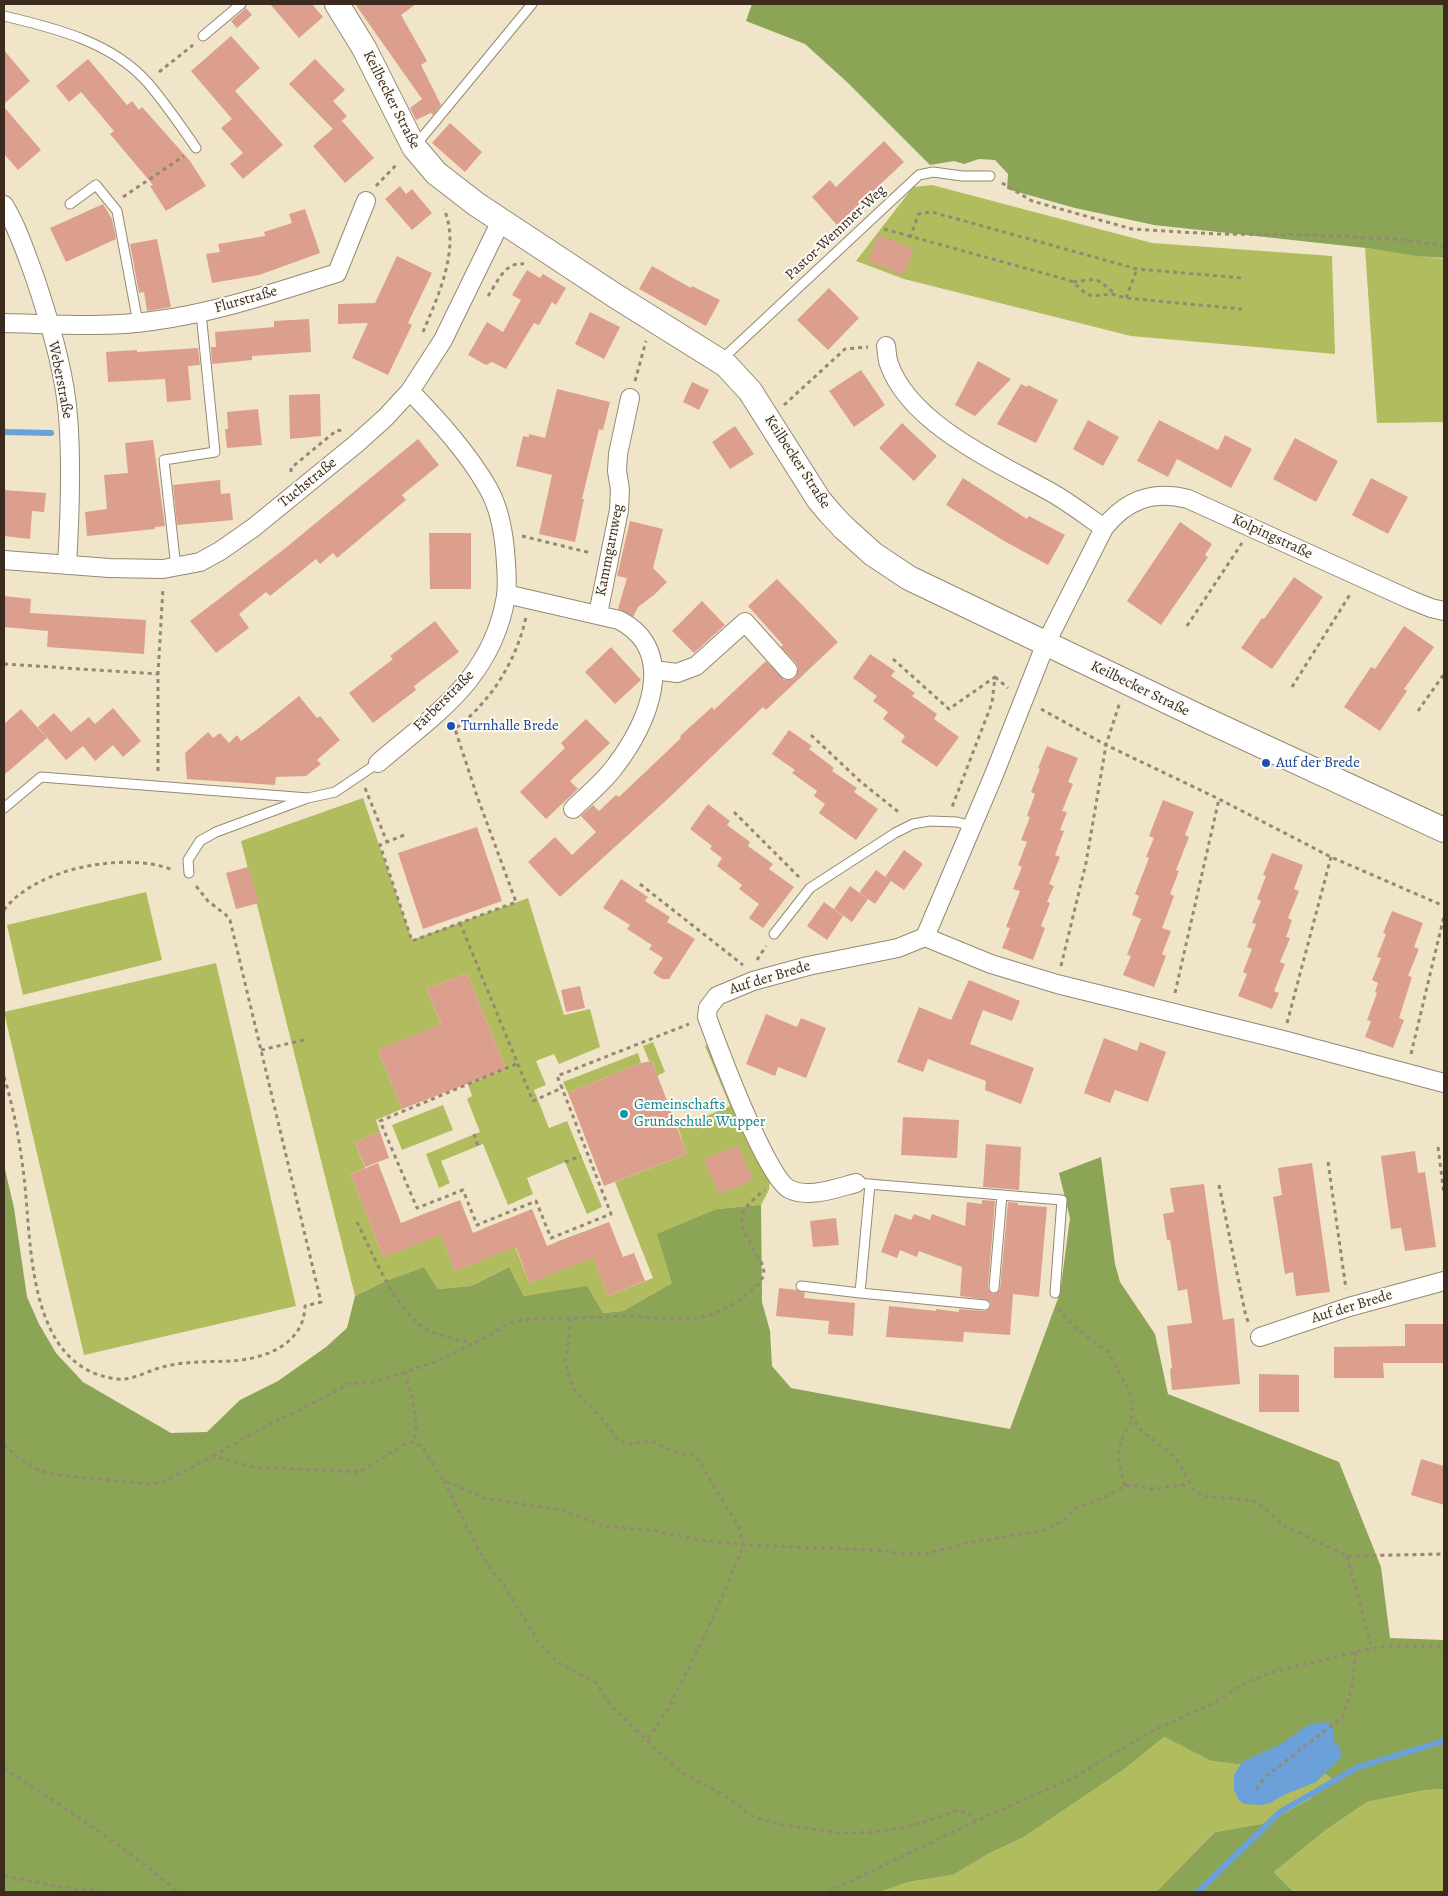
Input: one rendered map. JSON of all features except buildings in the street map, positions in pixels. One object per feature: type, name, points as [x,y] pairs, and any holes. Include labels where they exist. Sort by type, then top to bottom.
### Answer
[{"type":"main road","name":"Keilbecker Straße","points":[[337,4],[364,48],[414,147],[431,167],[447,182],[501,221],[720,361],[741,380],[819,500],[843,527],[873,554],[909,578],[1202,718],[1444,830]]},
{"type":"street","name":"Flurstraße","points":[[4,323],[99,326],[138,323],[201,313],[337,273],[366,201]]},
{"type":"street","name":"Weberstraße","points":[[4,205],[29,262],[49,324],[68,414],[70,505],[67,565]]},
{"type":"street","name":"Tuchstraße","points":[[4,560],[117,568],[170,568],[200,562],[211,557],[253,528],[372,430],[410,391],[443,340],[501,221]]},
{"type":"street","points":[[886,346],[889,364],[899,386],[922,412],[949,434],[1057,495],[1104,528]]},
{"type":"street","name":"Färberstraße","points":[[378,763],[429,720],[467,683],[491,644],[498,627],[506,594],[504,539],[499,513],[489,490],[458,446],[410,391]]},
{"type":"street","name":"Kammgarnweg","points":[[598,614],[619,510],[618,454],[630,398]]},
{"type":"street","name":"Kolpingstraße","points":[[1046,643],[1104,528],[1122,508],[1142,499],[1162,495],[1188,499],[1361,578],[1431,608],[1444,610]]},
{"type":"street","name":"Kammgarnweg","points":[[506,594],[619,620],[627,624],[639,635],[650,653],[654,670],[647,708],[628,749],[606,776],[573,809]]},
{"type":"street","points":[[654,670],[677,673],[696,666],[745,622],[788,670]]},
{"type":"street","points":[[1046,643],[925,937],[991,964],[1056,984],[1171,1011],[1444,1083]]},
{"type":"street","name":"Auf der Brede","points":[[707,1017],[708,1008],[717,996],[752,981],[808,966],[898,948],[925,937]]},
{"type":"street","points":[[707,1017],[745,1112],[779,1180],[788,1189],[801,1193],[863,1184]]},
{"type":"street","name":"Auf der Brede","points":[[1260,1337],[1349,1307],[1444,1281]]},
{"type":"lane","points":[[203,36],[241,4]]},
{"type":"lane","points":[[414,147],[532,4]]},
{"type":"lane","points":[[4,16],[59,30],[100,47],[130,66],[147,83],[196,148]]},
{"type":"lane","name":"Pastor-Wemmer-Weg","points":[[720,361],[919,175],[932,172],[962,176],[990,176]]},
{"type":"lane","points":[[70,204],[96,185],[118,211],[138,323]]},
{"type":"lane","points":[[170,568],[164,460],[215,452],[201,313]]},
{"type":"lane","points":[[189,873],[188,860],[200,842],[216,832],[308,798],[335,792],[378,763]]},
{"type":"lane","points":[[4,808],[41,777],[308,798]]},
{"type":"lane","points":[[774,934],[810,888],[895,833],[914,824],[930,821],[972,826]]},
{"type":"lane","points":[[860,1293],[863,1184],[1062,1200],[1055,1293]]},
{"type":"lane","points":[[994,1288],[1002,1195]]},
{"type":"lane","points":[[800,1286],[985,1305]]},
{"type":"path","points":[[147,83],[203,36]]},
{"type":"path","points":[[366,201],[380,181],[414,147]]},
{"type":"path","points":[[112,204],[196,148]]},
{"type":"path","points":[[990,176],[1032,201],[1132,229],[1216,234],[1318,234],[1406,240],[1444,246]]},
{"type":"path","points":[[438,291],[448,260],[450,233],[448,217],[440,200]]},
{"type":"path","points":[[910,238],[918,215],[932,212],[1137,270],[1243,278]]},
{"type":"path","points":[[867,222],[910,238],[1073,282],[1085,293],[1092,296],[1115,294]]},
{"type":"path","points":[[1126,298],[1137,270]]},
{"type":"path","points":[[1073,282],[1091,278],[1096,279],[1115,294],[1126,298],[1242,310]]},
{"type":"path","points":[[630,398],[653,319]]},
{"type":"path","points":[[768,419],[845,349],[886,346]]},
{"type":"path","points":[[1187,626],[1251,528]]},
{"type":"path","points":[[516,534],[609,557]]},
{"type":"path","points":[[158,786],[158,674],[170,568]]},
{"type":"path","points":[[1292,687],[1361,578]]},
{"type":"path","points":[[404,836],[380,845],[412,941],[516,902],[477,796],[455,729],[473,714],[505,673],[522,638],[531,600]]},
{"type":"path","points":[[893,659],[949,709],[995,677],[992,703],[947,822]]},
{"type":"path","points":[[4,664],[158,674]]},
{"type":"path","points":[[1418,711],[1444,674]]},
{"type":"path","points":[[1023,700],[1106,745],[1219,799],[1331,857],[1444,906]]},
{"type":"path","points":[[1056,984],[1086,863],[1106,745],[1116,714]]},
{"type":"path","points":[[811,735],[861,782],[914,824]]},
{"type":"path","points":[[361,775],[387,842]]},
{"type":"path","points":[[1171,1011],[1219,799]]},
{"type":"path","points":[[734,812],[810,888]]},
{"type":"path","points":[[1283,1040],[1331,857]]},
{"type":"path","points":[[4,910],[28,888],[64,873],[126,862],[148,863],[164,866],[178,872],[189,873],[196,886],[208,901],[230,920],[321,1302],[305,1306],[302,1324],[293,1337],[280,1348],[262,1356],[243,1361],[178,1364],[154,1369],[128,1379],[98,1375],[81,1366],[60,1345],[46,1319],[38,1296],[32,1258],[21,1152],[4,1077]]},
{"type":"path","points":[[640,884],[750,970]]},
{"type":"path","points":[[1407,1074],[1444,916]]},
{"type":"path","points":[[460,923],[533,1102],[562,1088]]},
{"type":"path","points":[[516,1064],[380,1121],[417,1208],[463,1190],[477,1225],[536,1201],[551,1238],[611,1214],[557,1076],[707,1017]]},
{"type":"path","points":[[261,1050],[308,1039]]},
{"type":"path","points":[[474,1134],[478,1146]]},
{"type":"path","points":[[1438,1147],[1444,1194]]},
{"type":"path","points":[[565,1162],[581,1156]]},
{"type":"path","points":[[1328,1162],[1346,1283]]},
{"type":"path","points":[[4,1444],[17,1457],[40,1471],[65,1476],[150,1484],[163,1482],[276,1420],[298,1412],[348,1384],[376,1382],[435,1362],[508,1324],[522,1320],[630,1316],[670,1320],[694,1318],[716,1313],[740,1300],[759,1284],[764,1275],[762,1263],[743,1230],[741,1223],[742,1212],[755,1198],[779,1180]]},
{"type":"path","points":[[1219,1185],[1246,1318]]},
{"type":"path","points":[[357,1222],[384,1277],[411,1318],[429,1331],[472,1344]]},
{"type":"path","points":[[1055,1293],[1055,1299],[1061,1313],[1074,1327],[1108,1352],[1129,1390],[1133,1402],[1131,1416],[1133,1420],[1143,1432],[1170,1453],[1179,1463],[1192,1489],[1203,1496],[1252,1500],[1261,1505],[1283,1525],[1347,1556],[1444,1554]]},
{"type":"path","points":[[570,1318],[565,1361],[570,1381],[576,1394],[604,1420],[618,1440],[628,1444],[651,1441],[680,1454],[692,1455],[698,1458],[739,1528],[744,1545],[709,1627],[668,1709],[647,1740]]},
{"type":"path","points":[[405,1372],[414,1408],[416,1437],[413,1442]]},
{"type":"path","points":[[1125,1486],[1118,1450],[1122,1435],[1133,1420]]},
{"type":"path","points":[[213,1456],[252,1466],[359,1472],[407,1443],[413,1442],[422,1446],[443,1480],[479,1551],[505,1587],[539,1643],[559,1663],[596,1683],[613,1708],[680,1771],[730,1799],[750,1815],[772,1823],[839,1833],[874,1832],[922,1823],[955,1811],[967,1812],[976,1822]]},
{"type":"path","points":[[443,1480],[484,1498],[560,1510],[604,1526],[657,1531],[700,1540],[744,1545],[926,1554],[966,1542],[1042,1531],[1066,1519],[1076,1508],[1105,1498],[1125,1486],[1133,1485],[1151,1489],[1189,1484]]},
{"type":"path","points":[[1347,1556],[1372,1648]]},
{"type":"path","points":[[828,1892],[1075,1777],[1150,1732],[1214,1703],[1246,1682],[1276,1671],[1372,1648],[1394,1646],[1444,1647]]},
{"type":"path","points":[[1256,1789],[1265,1777],[1343,1716],[1352,1686],[1356,1651]]},
{"type":"path","points":[[4,1768],[132,1856],[178,1892]]},
{"type":"path","points":[[4,1876],[60,1887],[106,1892]]},
{"type":"green space","points":[[752,4],[1444,4],[1444,258],[1154,225],[1075,208],[1007,189],[1008,174],[995,160],[979,159],[964,164],[954,161],[930,165],[847,82],[805,44],[746,21]]},
{"type":"green space","points":[[932,185],[1152,243],[1332,256],[1335,354],[1131,336],[904,279],[856,261],[913,187]]},
{"type":"green space","points":[[1365,248],[1444,259],[1444,422],[1377,423]]},
{"type":"green space","points":[[363,798],[412,940],[528,898],[564,1015],[590,1009],[600,1047],[559,1064],[554,1054],[536,1061],[546,1085],[534,1090],[549,1128],[567,1121],[602,1207],[587,1214],[565,1162],[527,1178],[533,1194],[508,1205],[483,1144],[441,1161],[450,1183],[439,1188],[426,1154],[480,1132],[467,1099],[472,1096],[468,1084],[506,1069],[467,973],[427,989],[451,1050],[378,1050],[402,1109],[376,1120],[380,1132],[355,1142],[365,1168],[351,1174],[383,1257],[421,1242],[412,1219],[432,1211],[455,1271],[492,1256],[482,1229],[505,1220],[529,1283],[566,1268],[556,1242],[583,1232],[608,1296],[653,1278],[615,1182],[687,1154],[678,1128],[730,1106],[705,1046],[716,1041],[771,1167],[769,1190],[761,1205],[717,1209],[672,1283],[623,1311],[603,1313],[552,1292],[524,1296],[509,1267],[471,1286],[438,1289],[424,1267],[388,1280],[355,1296],[241,841]]},
{"type":"green space","points":[[146,892],[162,960],[23,995],[7,925]]},
{"type":"green space","points":[[216,963],[296,1306],[84,1355],[4,1012]]},
{"type":"green space","points":[[653,1042],[665,1072],[657,1076],[653,1062],[649,1061],[643,1046]]},
{"type":"green space","points":[[638,1053],[641,1063],[568,1093],[563,1082]]},
{"type":"green space","points":[[443,1105],[453,1130],[402,1150],[392,1125]]},
{"type":"green space","points":[[1101,1157],[1115,1264],[1120,1282],[1155,1334],[1168,1394],[1339,1462],[1381,1567],[1390,1638],[1444,1640],[1444,1789],[1426,1790],[1367,1802],[1326,1830],[1274,1872],[1294,1892],[1156,1892],[1215,1832],[1266,1823],[1310,1799],[1331,1778],[1298,1755],[1245,1765],[1211,1761],[1164,1737],[1126,1768],[1024,1837],[988,1854],[953,1875],[909,1882],[880,1892],[4,1892],[4,1165],[14,1208],[27,1297],[39,1324],[56,1353],[83,1382],[171,1433],[207,1432],[240,1400],[278,1381],[326,1347],[347,1328],[355,1296],[388,1280],[424,1267],[438,1289],[471,1286],[509,1267],[524,1296],[587,1286],[603,1313],[623,1311],[672,1283],[657,1234],[717,1209],[761,1205],[762,1302],[770,1331],[772,1366],[791,1388],[1010,1429],[1060,1293],[1070,1218],[1059,1173]]},
{"type":"green space","points":[[1164,1737],[1211,1761],[1245,1765],[1298,1755],[1331,1778],[1310,1799],[1266,1823],[1215,1832],[1156,1892],[880,1892],[909,1882],[953,1875],[988,1854],[1024,1837],[1126,1768]]},
{"type":"green space","points":[[1444,1789],[1444,1892],[1294,1892],[1274,1872],[1326,1830],[1367,1802],[1426,1790]]},
{"type":"water","points":[[1325,1722],[1331,1723],[1334,1732],[1333,1740],[1342,1754],[1337,1762],[1316,1782],[1262,1805],[1244,1804],[1238,1799],[1234,1789],[1234,1775],[1242,1762],[1281,1744],[1308,1725]]},
{"type":"waterway","points":[[4,432],[51,433]]},
{"type":"waterway","points":[[1198,1892],[1280,1812],[1358,1767],[1444,1741]]},
{"type":"place","name":"Turnhalle Brede","points":[[451,726]]},
{"type":"place","name":"Auf der Brede","points":[[1266,763]]},
{"type":"place","name":"Gemeinschafts Grundschule Wupper","points":[[624,1114]]}]
